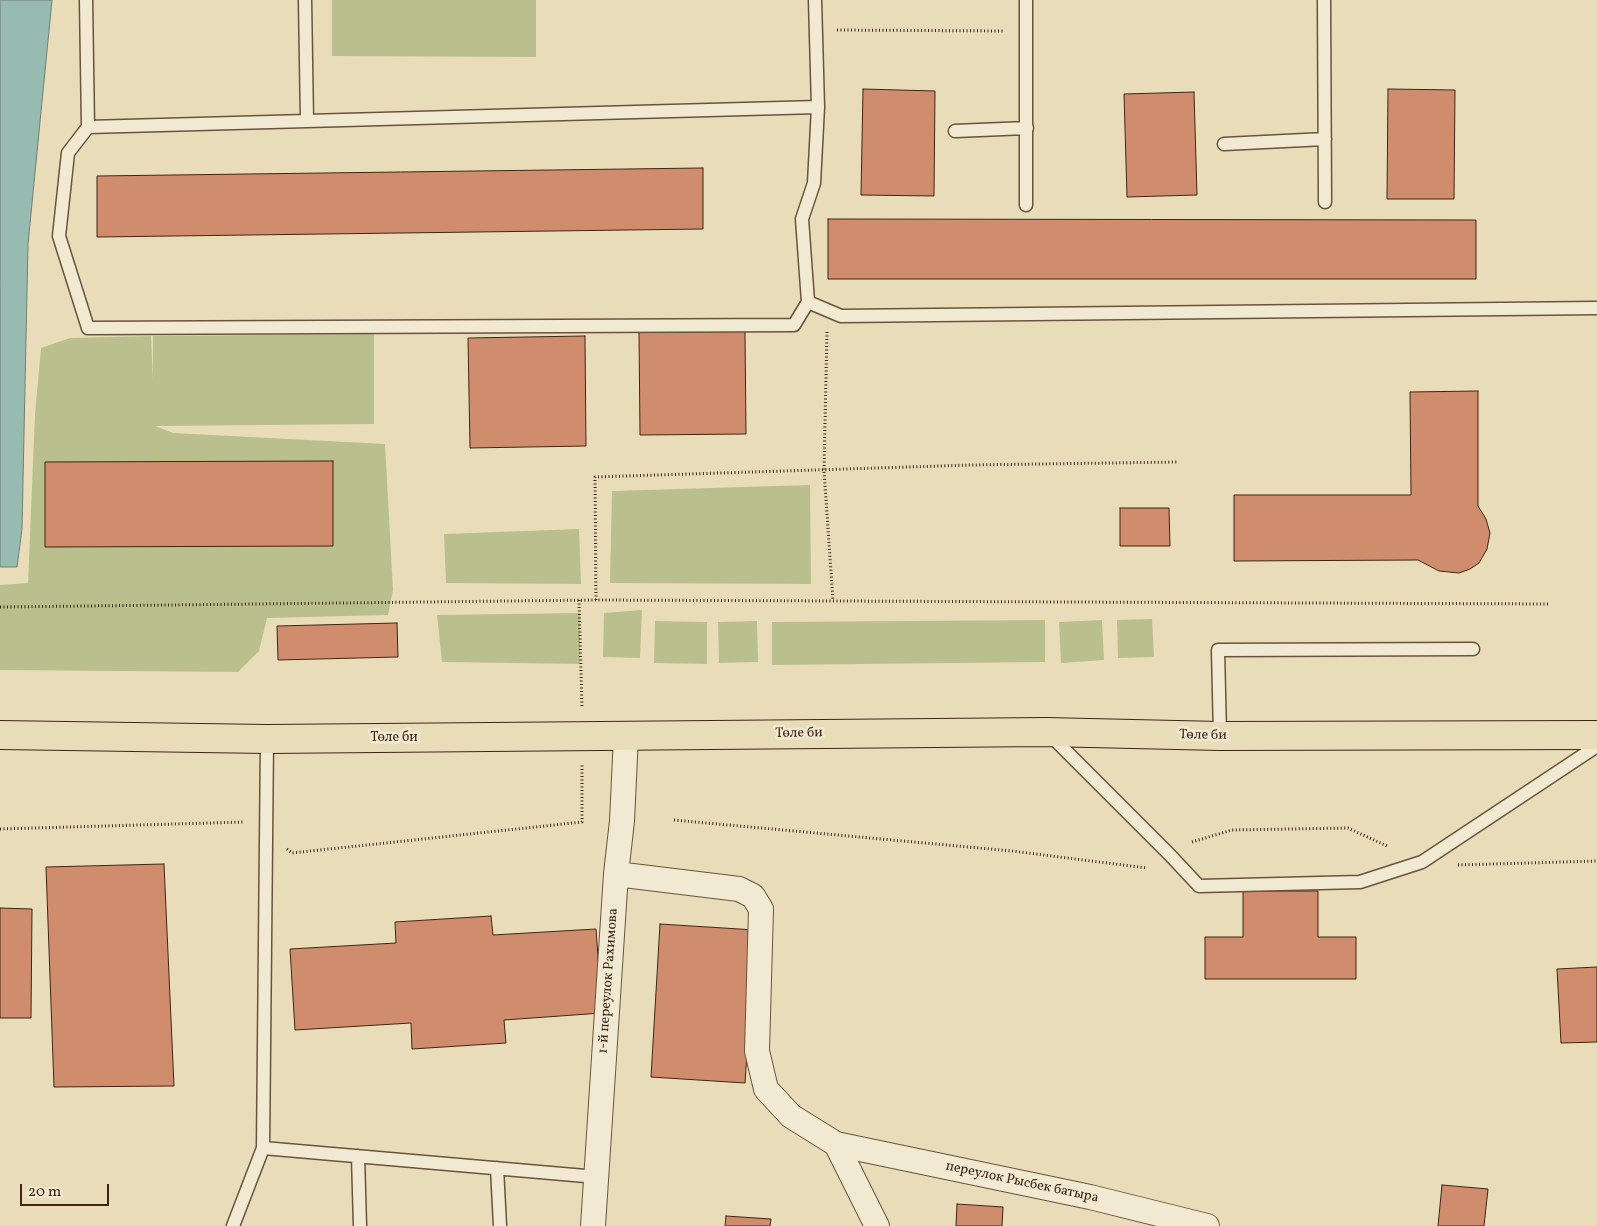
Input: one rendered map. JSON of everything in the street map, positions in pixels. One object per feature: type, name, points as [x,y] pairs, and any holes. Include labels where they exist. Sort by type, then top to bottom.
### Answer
[{"type":"main road","name":"Төле би","points":[[0,734],[267,739],[1046,732],[1220,736],[1597,735]]},
{"type":"street","name":"1-й переулок Рахимова","points":[[593,1226],[616,874],[622,821],[626,736]]},
{"type":"street","name":"переулок Рысбек батыра","points":[[616,874],[739,889],[753,896],[761,909],[757,1051],[766,1089],[791,1116],[836,1144],[1090,1197],[1207,1226]]},
{"type":"street","points":[[836,1144],[877,1226]]},
{"type":"lane","points":[[86,0],[88,127],[68,153],[59,236],[88,328],[794,325],[808,302],[802,219],[814,183],[818,107],[815,0]]},
{"type":"lane","points":[[305,0],[307,121]]},
{"type":"lane","points":[[1026,0],[1026,205]]},
{"type":"lane","points":[[1324,0],[1325,202]]},
{"type":"lane","points":[[88,127],[818,107]]},
{"type":"lane","points":[[955,130],[1027,128]]},
{"type":"lane","points":[[1224,144],[1325,139]]},
{"type":"lane","points":[[808,302],[841,316],[1597,308]]},
{"type":"lane","points":[[1220,736],[1218,650],[1473,649]]},
{"type":"lane","points":[[1046,732],[1170,854],[1199,886],[1360,882],[1422,862],[1597,746]]},
{"type":"lane","points":[[233,1226],[263,1148],[267,739]]},
{"type":"lane","points":[[263,1148],[597,1177]]},
{"type":"lane","points":[[358,1156],[360,1226]]},
{"type":"lane","points":[[497,1168],[500,1226]]},
{"type":"path","points":[[816,30],[1026,31]]},
{"type":"path","points":[[827,310],[824,470],[833,601]]},
{"type":"path","points":[[596,600],[595,477],[971,465],[1177,462]]},
{"type":"path","points":[[0,607],[596,600],[1550,604]]},
{"type":"path","points":[[674,820],[1002,850],[1147,868]]},
{"type":"path","points":[[0,829],[247,822]]},
{"type":"path","points":[[285,847],[292,853],[582,822]]},
{"type":"path","points":[[1192,842],[1232,830],[1348,828],[1387,846]]},
{"type":"path","points":[[1449,865],[1597,861]]},
{"type":"green space","points":[[332,0],[536,0],[536,57],[332,56]]},
{"type":"green space","points":[[374,334],[374,424],[155,426],[173,433],[385,444],[393,590],[388,615],[267,618],[259,651],[238,672],[0,670],[0,585],[28,583],[35,414],[41,348],[70,338],[151,336],[153,379],[153,336]]},
{"type":"green space","points":[[810,485],[811,584],[610,583],[612,491]]},
{"type":"green space","points":[[579,529],[581,584],[446,583],[444,534]]},
{"type":"green space","points":[[642,610],[640,658],[603,657],[604,613]]},
{"type":"green space","points":[[580,613],[580,664],[442,662],[437,615]]},
{"type":"green space","points":[[1152,619],[1154,657],[1118,658],[1117,620]]},
{"type":"green space","points":[[1045,620],[1045,662],[772,665],[772,622]]},
{"type":"green space","points":[[1102,620],[1104,660],[1061,663],[1059,622]]},
{"type":"green space","points":[[655,621],[707,622],[707,664],[654,663]]},
{"type":"green space","points":[[757,621],[758,662],[719,663],[718,622]]},
{"type":"water","points":[[0,0],[52,0],[28,244],[22,529],[17,567],[0,567]]},
{"type":"building","points":[[863,89],[935,91],[934,196],[861,195]]},
{"type":"building","points":[[1388,89],[1455,90],[1454,199],[1387,199]]},
{"type":"building","points":[[1194,92],[1197,195],[1127,197],[1124,94]]},
{"type":"building","points":[[703,168],[703,229],[97,237],[97,176]]},
{"type":"building","points":[[828,219],[1476,220],[1476,279],[828,279]]},
{"type":"building","points":[[745,331],[746,434],[640,435],[639,332]]},
{"type":"building","points":[[585,336],[586,446],[470,448],[468,338]]},
{"type":"building","points":[[1478,391],[1478,506],[1486,519],[1490,533],[1487,549],[1479,563],[1459,573],[1439,571],[1418,560],[1234,561],[1234,495],[1411,495],[1410,392]]},
{"type":"building","points":[[333,461],[333,546],[45,547],[45,462]]},
{"type":"building","points":[[1120,508],[1169,508],[1170,546],[1120,546]]},
{"type":"building","points":[[397,623],[398,657],[278,660],[277,626]]},
{"type":"building","points":[[164,864],[174,1086],[54,1087],[46,867]]},
{"type":"building","points":[[1243,891],[1318,891],[1318,937],[1356,937],[1356,979],[1205,979],[1205,937],[1243,937]]},
{"type":"building","points":[[0,908],[32,909],[31,1018],[0,1018]]},
{"type":"building","points":[[491,916],[493,935],[596,929],[602,1013],[504,1020],[506,1043],[412,1049],[411,1023],[295,1030],[290,949],[396,943],[395,922]]},
{"type":"building","points":[[660,924],[755,930],[745,1083],[651,1077]]},
{"type":"building","points":[[1597,967],[1597,1042],[1561,1043],[1557,969]]},
{"type":"building","points":[[1442,1185],[1488,1189],[1484,1226],[1438,1226]]},
{"type":"building","points":[[957,1204],[1003,1207],[1002,1226],[956,1226]]},
{"type":"building","points":[[726,1216],[771,1219],[770,1226],[725,1226]]}]
